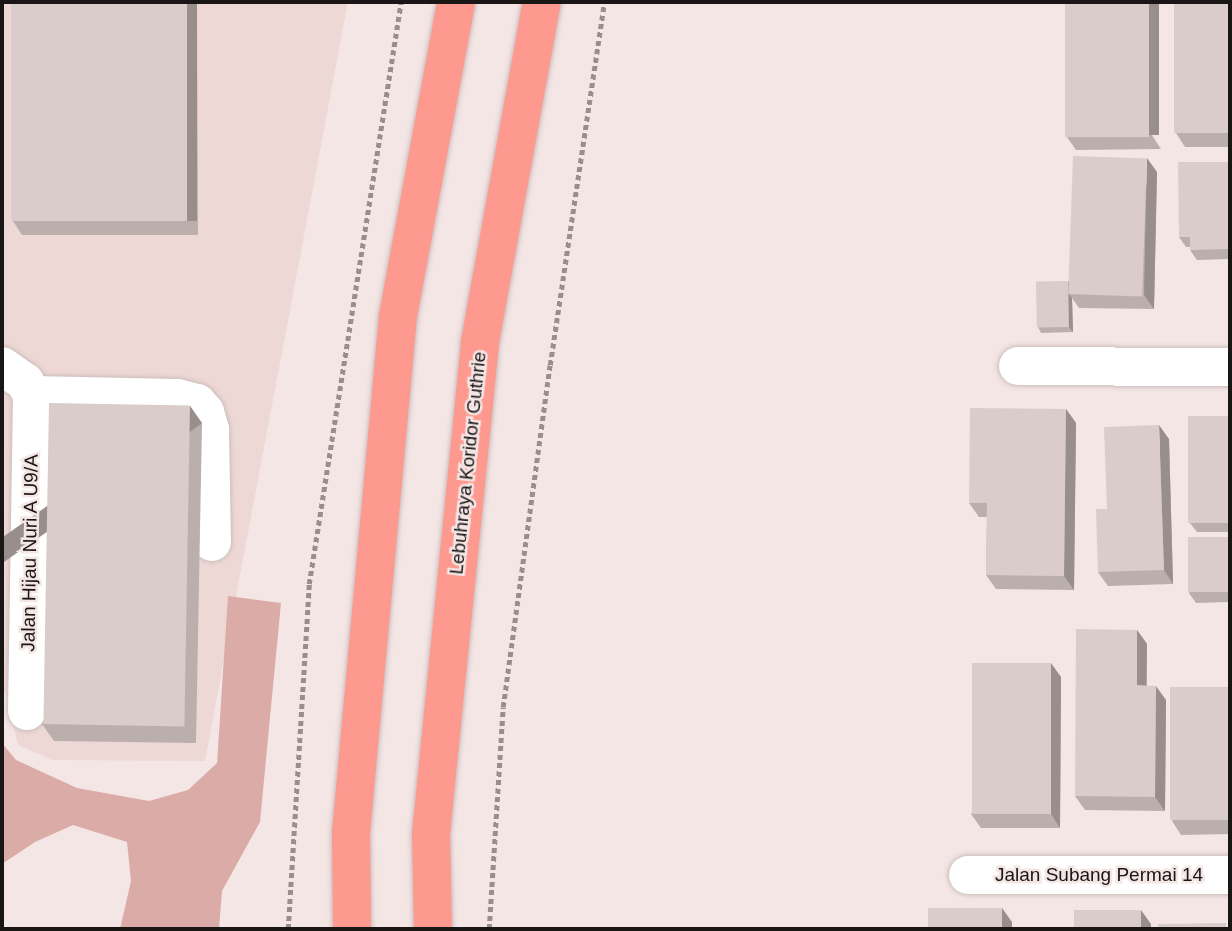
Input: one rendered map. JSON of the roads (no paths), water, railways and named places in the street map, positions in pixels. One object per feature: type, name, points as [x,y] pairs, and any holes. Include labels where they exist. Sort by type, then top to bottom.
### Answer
[{"type":"highway","points":[[352,929],[351,833],[398,316],[456,2]]},
{"type":"highway","name":"Lebuhraya Koridor Guthrie","points":[[433,929],[431,834],[480,342],[542,2]]},
{"type":"street","points":[[2,366],[25,382],[32,395],[177,398],[197,403],[205,412],[210,430],[212,542]]},
{"type":"street","points":[[1018,366],[1230,368]]},
{"type":"street","name":"Jalan Hijau Nuri A U9/A","points":[[27,711],[32,395]]},
{"type":"street","name":"Jalan Subang Permai 14","points":[[968,875],[1230,876]]}]
